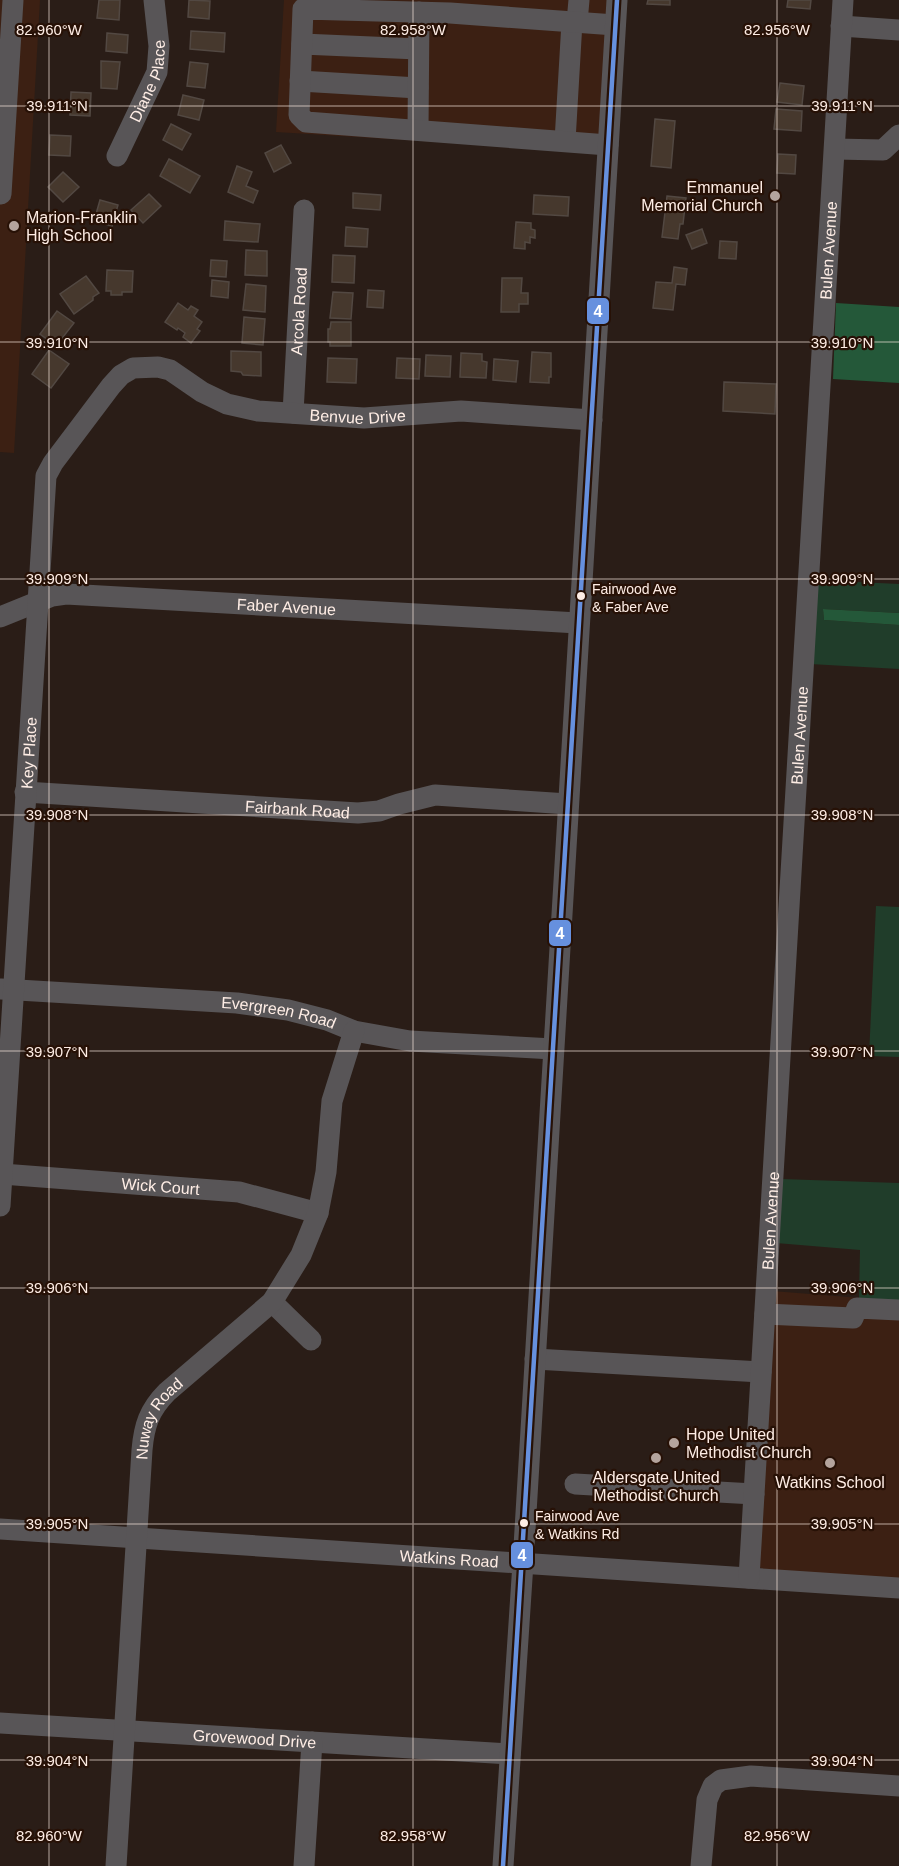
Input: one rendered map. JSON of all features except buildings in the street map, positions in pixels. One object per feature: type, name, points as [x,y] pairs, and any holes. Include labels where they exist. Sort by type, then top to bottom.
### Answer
[{"type":"street","points":[[1,194],[5,63],[13,0]]},
{"type":"street","name":"Diane Place","points":[[117,156],[157,72],[159,46],[154,0]]},
{"type":"street","points":[[565,141],[575,22],[579,0]]},
{"type":"street","points":[[502,1866],[523,1563],[617,0]]},
{"type":"street","name":"Bulen Avenue","points":[[749,1578],[843,0]]},
{"type":"street","points":[[608,145],[306,122],[299,115],[303,4],[419,12],[450,6],[615,25]]},
{"type":"street","points":[[418,130],[419,12]]},
{"type":"street","points":[[841,26],[899,30]]},
{"type":"street","points":[[302,44],[418,50]]},
{"type":"street","points":[[300,81],[418,88]]},
{"type":"street","points":[[835,149],[891,153],[899,135]]},
{"type":"street","name":"Arcola Road","points":[[293,413],[304,210]]},
{"type":"street","name":"Benvue Drive","points":[[133,368],[158,367],[170,370],[202,392],[227,404],[258,411],[364,418],[461,411],[592,420]]},
{"type":"street","name":"Key Place","points":[[0,1206],[7,989],[26,792],[46,476],[111,386],[121,375],[133,368]]},
{"type":"street","name":"Faber Avenue","points":[[0,617],[37,602],[66,594],[95,594],[578,622]]},
{"type":"street","name":"Fairbank Road","points":[[26,792],[358,813],[379,811],[435,795],[568,804]]},
{"type":"street","name":"Evergreen Road","points":[[7,989],[237,1003],[288,1010],[327,1020],[354,1031],[410,1041],[553,1049]]},
{"type":"street","name":"Nuway Road","points":[[116,1866],[136,1537],[147,1418],[156,1403],[272,1302],[301,1255],[318,1213],[326,1172],[333,1101],[354,1031]]},
{"type":"street","name":"Wick Court","points":[[2,1174],[239,1192],[318,1213]]},
{"type":"street","points":[[272,1302],[311,1340]]},
{"type":"street","points":[[765,1314],[853,1318],[857,1308],[899,1310]]},
{"type":"street","points":[[535,1359],[761,1372]]},
{"type":"street","points":[[575,1484],[754,1494]]},
{"type":"street","name":"Watkins Road","points":[[0,1529],[899,1588]]},
{"type":"street","name":"Grovewood Drive","points":[[0,1723],[510,1754]]},
{"type":"street","points":[[304,1866],[312,1742]]},
{"type":"street","points":[[701,1866],[707,1800],[713,1786],[722,1780],[751,1776],[899,1786]]},
{"type":"shaded area","name":"Marion-Franklin High School","points":[[0,0],[40,0],[14,453],[0,452]]},
{"type":"shaded area","points":[[284,0],[607,0],[598,152],[276,132]]},
{"type":"shaded area","name":"Watkins School","points":[[772,1291],[899,1301],[899,1579],[763,1571],[755,1560]]},
{"type":"green space","points":[[836,303],[899,307],[899,383],[833,379]]},
{"type":"green space","points":[[815,580],[899,584],[899,613],[823,609],[824,620],[899,625],[899,669],[810,664]]},
{"type":"green space","points":[[823,609],[899,613],[899,625],[824,620]]},
{"type":"green space","points":[[876,906],[899,907],[899,1057],[869,1056]]},
{"type":"green space","points":[[781,1179],[899,1183],[899,1301],[859,1298],[860,1250],[776,1243]]},
{"type":"transit line","name":"4","points":[[503,1866],[617,0]]},
{"type":"place","name":"Emmanuel Memorial Church","points":[[775,196]]},
{"type":"place","name":"Marion-Franklin High School","points":[[14,226]]},
{"type":"place","name":"Fairwood Ave & Faber Ave","points":[[581,596]]},
{"type":"place","name":"Hope United Methodist Church","points":[[674,1443]]},
{"type":"place","name":"Aldersgate United Methodist Church","points":[[656,1458]]},
{"type":"place","name":"Watkins School","points":[[830,1463]]},
{"type":"place","name":"Fairwood Ave & Watkins Rd","points":[[524,1523]]}]
